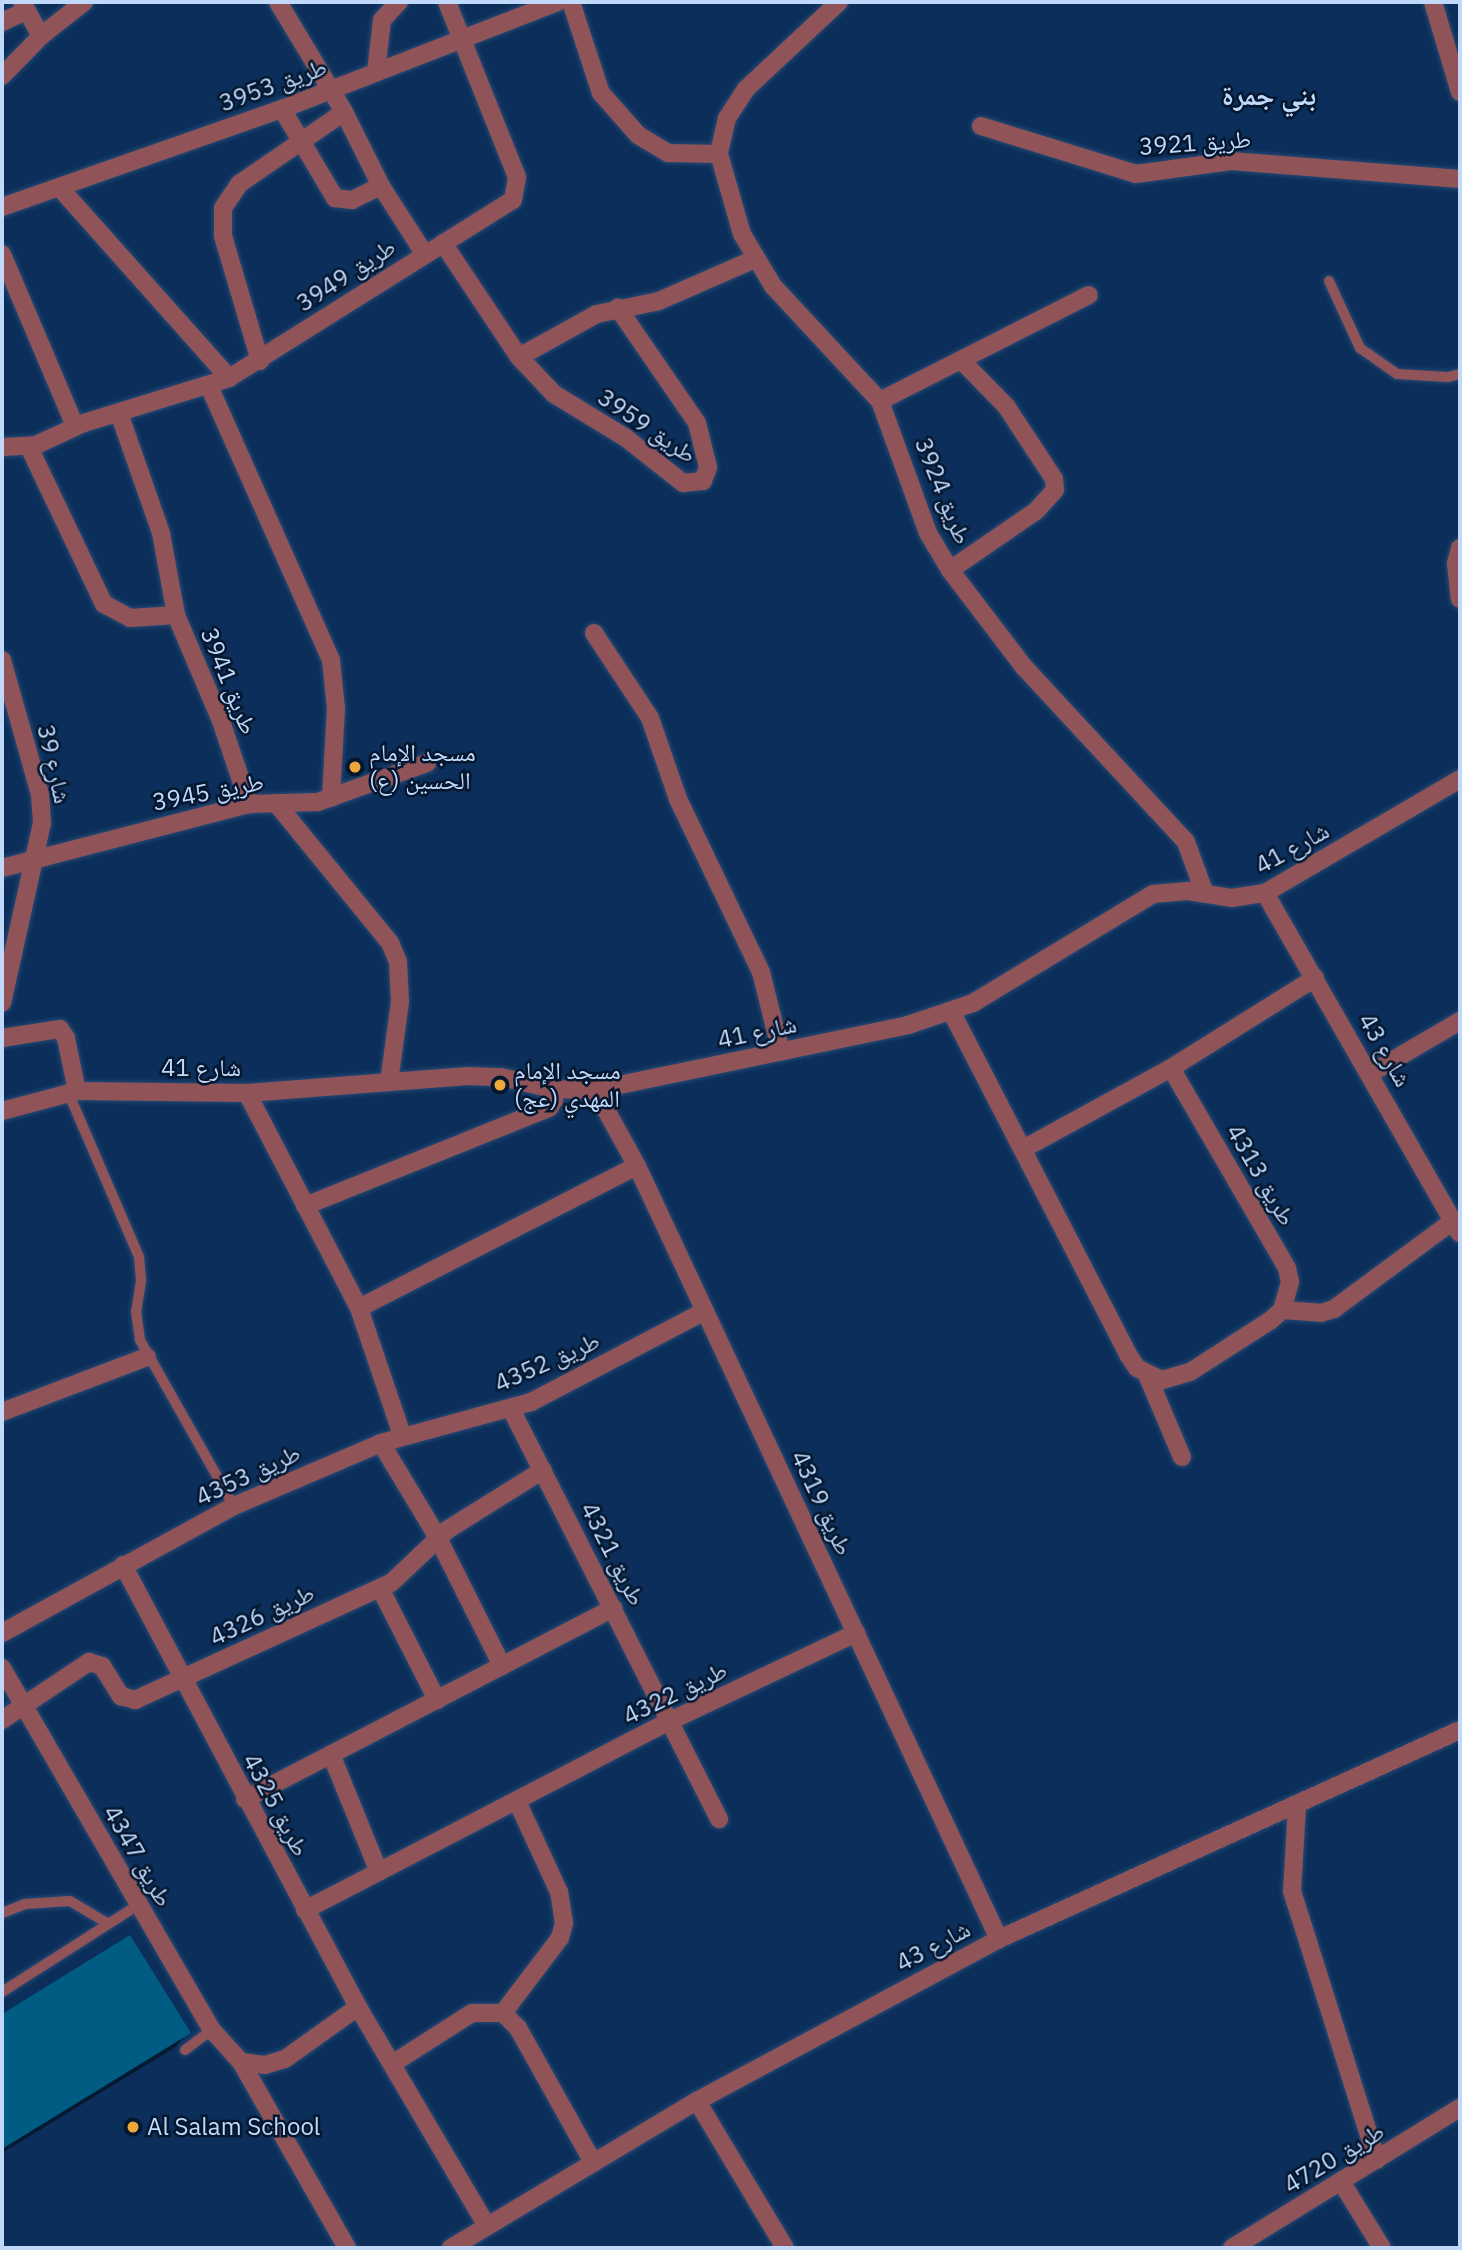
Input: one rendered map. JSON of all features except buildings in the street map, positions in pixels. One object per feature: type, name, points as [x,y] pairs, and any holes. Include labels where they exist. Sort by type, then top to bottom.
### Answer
[{"type":"street","points":[[2,76],[41,36],[84,2]]},
{"type":"street","points":[[278,2],[344,112],[381,186],[424,253]]},
{"type":"street","points":[[376,72],[382,20],[399,2]]},
{"type":"street","name":"طريق 3949","points":[[2,447],[29,447],[75,426],[229,378],[260,361],[424,253],[507,205],[518,185],[447,2]]},
{"type":"street","name":"طريق 3953","points":[[2,207],[331,91],[558,2]]},
{"type":"street","points":[[571,2],[601,93],[638,135],[668,153],[719,154],[721,135],[735,103],[839,2]]},
{"type":"street","points":[[1433,2],[1460,92]]},
{"type":"street","points":[[2,23],[24,6],[41,36]]},
{"type":"street","points":[[282,109],[335,198],[352,200],[381,186]]},
{"type":"street","points":[[260,361],[223,236],[223,208],[239,184],[344,112]]},
{"type":"street","name":"طريق 3921","points":[[981,126],[1136,174],[1231,161],[1460,178]]},
{"type":"street","name":"طريق 3924","points":[[719,154],[732,208],[755,259],[772,286],[880,401],[928,533],[950,570],[1024,667],[1186,842],[1205,894]]},
{"type":"street","points":[[60,188],[229,378]]},
{"type":"street","name":"طريق 3959","points":[[443,243],[519,357],[554,394],[625,438],[683,483],[703,481],[708,467],[697,423],[618,308]]},
{"type":"street","points":[[2,254],[75,426]]},
{"type":"street","points":[[519,357],[597,314],[659,301],[755,259]]},
{"type":"street","points":[[880,401],[1089,295]]},
{"type":"street","points":[[950,570],[1036,511],[1055,490],[1054,479],[1006,406],[961,360]]},
{"type":"street","points":[[209,386],[331,660],[336,708],[331,798]]},
{"type":"street","points":[[119,413],[161,533],[176,615]]},
{"type":"street","name":"طريق 3941","points":[[29,447],[104,604],[130,618],[176,615],[221,721],[249,804]]},
{"type":"street","points":[[1460,548],[1456,563],[1460,599]]},
{"type":"street","points":[[594,634],[650,718],[678,799],[761,972],[781,1052]]},
{"type":"street","name":"شارع 39","points":[[2,660],[40,794],[38,856],[2,1003]]},
{"type":"street","name":"طريق 3945","points":[[2,868],[38,856],[249,804],[303,804],[331,798],[427,763]]},
{"type":"street","name":"شارع 41","points":[[2,1111],[73,1091],[247,1093],[484,1076],[553,1089],[595,1090],[781,1052],[952,1013],[994,992],[1137,901],[1170,891],[1232,898],[1265,893],[1460,779]]},
{"type":"street","points":[[276,803],[390,943],[398,962],[400,1002],[389,1082]]},
{"type":"street","name":"شارع 43","points":[[1265,893],[1371,1073],[1457,1227]]},
{"type":"street","points":[[1023,1149],[1171,1068],[1315,978]]},
{"type":"street","points":[[952,1013],[1129,1356],[1148,1377],[1182,1457]]},
{"type":"street","points":[[1371,1073],[1460,1021]]},
{"type":"street","points":[[2,1038],[60,1029],[66,1038],[73,1091]]},
{"type":"street","name":"طريق 4313","points":[[1171,1068],[1287,1268],[1290,1282],[1282,1310]]},
{"type":"street","points":[[305,1206],[549,1108],[554,1100],[553,1089]]},
{"type":"street","name":"طريق 4319","points":[[595,1090],[637,1166],[999,1939]]},
{"type":"street","points":[[247,1093],[359,1308],[402,1436]]},
{"type":"street","points":[[359,1308],[637,1166]]},
{"type":"street","points":[[1148,1377],[1177,1379],[1282,1310],[1321,1313],[1334,1309],[1457,1227]]},
{"type":"street","name":"طريق 4352","points":[[402,1436],[511,1409],[705,1311]]},
{"type":"street","points":[[2,1412],[147,1357]]},
{"type":"street","name":"طريق 4321","points":[[511,1409],[719,1819]]},
{"type":"street","name":"طريق 4353","points":[[2,1633],[234,1506],[402,1436]]},
{"type":"street","points":[[381,1443],[438,1538],[502,1667]]},
{"type":"street","name":"طريق 4326","points":[[2,1720],[89,1662],[102,1666],[121,1696],[130,1700],[380,1588],[411,1569],[438,1538],[543,1470]]},
{"type":"street","name":"طريق 4325","points":[[123,1565],[245,1799],[358,2007],[486,2226]]},
{"type":"street","points":[[380,1588],[437,1700]]},
{"type":"street","points":[[245,1799],[612,1608]]},
{"type":"street","name":"طريق 4322","points":[[305,1910],[670,1721],[856,1633]]},
{"type":"street","name":"طريق 4347","points":[[4,1678],[212,2031],[241,2062],[347,2248]]},
{"type":"street","name":"شارع 43","points":[[451,2248],[697,2101],[999,1939],[1297,1807],[1460,1730]]},
{"type":"street","points":[[331,1754],[379,1872]]},
{"type":"street","points":[[503,2013],[559,1938],[565,1923],[559,1892],[517,1801]]},
{"type":"street","points":[[1297,1807],[1292,1891],[1377,2160]]},
{"type":"street","points":[[241,2062],[265,2065],[285,2059],[358,2007]]},
{"type":"street","points":[[392,2064],[472,2013],[503,2013],[518,2028],[593,2162]]},
{"type":"street","points":[[697,2101],[785,2248]]},
{"type":"street","name":"طريق 4720","points":[[1232,2248],[1342,2183],[1460,2108]]},
{"type":"street","points":[[1342,2183],[1382,2248]]},
{"type":"lane","points":[[1329,281],[1354,338],[1370,355],[1397,374],[1448,377],[1460,374]]},
{"type":"lane","points":[[73,1091],[139,1257],[136,1325],[147,1357],[234,1506]]},
{"type":"lane","points":[[2,1913],[25,1904],[70,1901],[107,1923]]},
{"type":"lane","points":[[2,1990],[138,1905]]},
{"type":"lane","points":[[185,2050],[212,2031]]},
{"type":"place","name":"مسجد الإمام الحسين (ع)","points":[[355,767]]},
{"type":"place","name":"مسجد الإمام المهدي (عج)","points":[[500,1085]]},
{"type":"place","name":"Al Salam School","points":[[133,2127]]},
{"type":"district","name":"بني جمرة","points":[[1269,95]]}]
